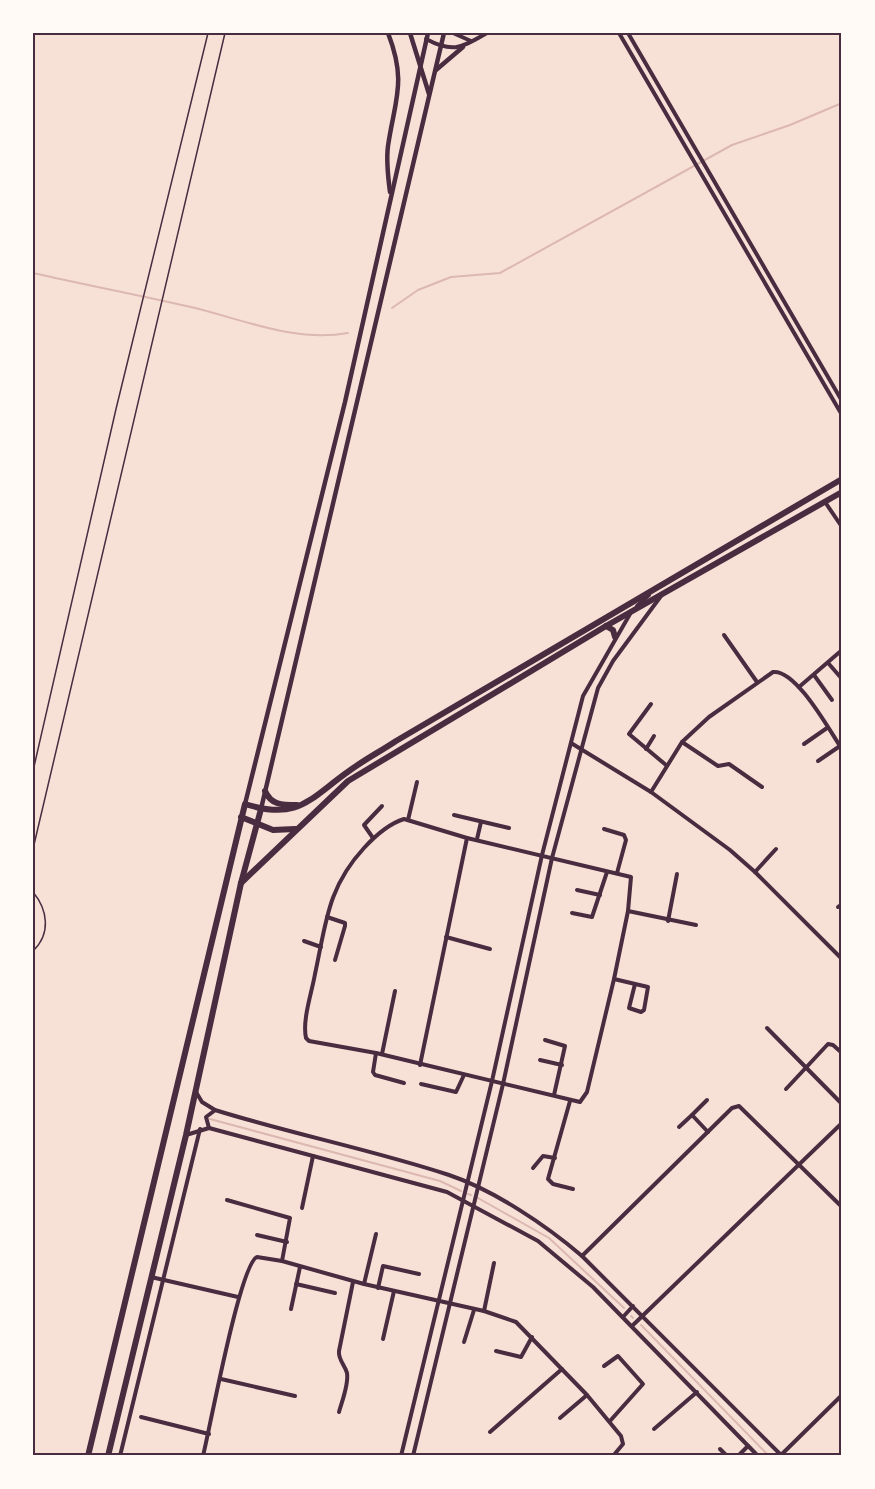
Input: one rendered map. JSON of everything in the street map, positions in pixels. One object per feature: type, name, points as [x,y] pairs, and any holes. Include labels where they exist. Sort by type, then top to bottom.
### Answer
[{"type":"main road","points":[[88,1456],[245,804],[261,809],[281,810],[300,806],[315,799],[348,771],[396,741],[842,479]]},
{"type":"main road","points":[[241,883],[295,829],[348,781],[606,626],[842,492]]},
{"type":"main road","points":[[606,626],[614,630],[615,637]]},
{"type":"main road","points":[[265,791],[269,800],[276,804],[300,806]]},
{"type":"main road","points":[[108,1456],[196,1092],[241,883],[261,809]]},
{"type":"main road","points":[[241,817],[273,830],[295,829]]},
{"type":"street","points":[[388,33],[398,58],[398,92],[388,146],[390,199]]},
{"type":"street","points":[[410,33],[430,96]]},
{"type":"street","points":[[245,804],[345,402],[422,68],[428,33]]},
{"type":"street","points":[[261,809],[444,33]]},
{"type":"street","points":[[453,33],[471,41]]},
{"type":"street","points":[[436,70],[471,41],[487,33]]},
{"type":"street","points":[[619,33],[842,415]]},
{"type":"street","points":[[628,33],[842,402],[837,406]]},
{"type":"street","points":[[426,39],[442,47],[463,47]]},
{"type":"street","points":[[788,323],[794,320]]},
{"type":"street","points":[[345,402],[358,405]]},
{"type":"street","points":[[825,502],[842,527]]},
{"type":"street","points":[[401,1456],[492,1081],[542,855],[583,696],[615,637],[632,612],[649,594]]},
{"type":"street","points":[[413,1456],[448,1303],[503,1084],[552,858],[581,747],[598,688],[613,662],[661,595]]},
{"type":"street","points":[[724,635],[757,682]]},
{"type":"street","points":[[799,687],[842,650]]},
{"type":"street","points":[[829,663],[842,679]]},
{"type":"street","points":[[651,792],[682,742],[709,717],[773,672],[780,671],[799,687],[841,747],[818,761]]},
{"type":"street","points":[[814,675],[831,700]]},
{"type":"street","points":[[651,704],[629,734],[666,765]]},
{"type":"street","points":[[804,744],[828,728]]},
{"type":"street","points":[[646,749],[654,736]]},
{"type":"street","points":[[682,742],[718,766],[729,764],[762,787]]},
{"type":"street","points":[[572,743],[651,792],[755,872],[842,959]]},
{"type":"street","points":[[408,820],[417,782]]},
{"type":"street","points":[[373,838],[364,825],[382,806]]},
{"type":"street","points":[[454,815],[509,828]]},
{"type":"street","points":[[408,820],[467,838],[542,855],[631,876],[632,882],[614,979],[587,1092],[580,1102],[382,1054],[309,1041],[305,1032],[333,892],[342,873],[373,838],[394,822],[408,820]]},
{"type":"street","points":[[477,839],[481,822]]},
{"type":"street","points":[[604,830],[624,835],[626,840],[617,873]]},
{"type":"street","points":[[420,1065],[467,838]]},
{"type":"street","points":[[755,872],[776,849]]},
{"type":"street","points":[[572,913],[592,917],[607,872]]},
{"type":"street","points":[[668,921],[677,874]]},
{"type":"street","points":[[578,890],[600,895]]},
{"type":"street","points":[[628,911],[696,925]]},
{"type":"street","points":[[327,917],[345,923],[334,960]]},
{"type":"street","points":[[446,937],[490,949]]},
{"type":"street","points":[[304,941],[321,946]]},
{"type":"street","points":[[614,979],[635,984],[649,989],[641,1012],[629,1008],[635,984]]},
{"type":"street","points":[[382,1054],[395,991]]},
{"type":"street","points":[[767,1028],[842,1104]]},
{"type":"street","points":[[545,1040],[565,1046],[554,1095]]},
{"type":"street","points":[[786,1089],[828,1044],[833,1045],[842,1053]]},
{"type":"street","points":[[376,1053],[373,1072],[375,1075],[404,1083]]},
{"type":"street","points":[[540,1060],[562,1065]]},
{"type":"street","points":[[421,1084],[456,1092],[464,1075]]},
{"type":"street","points":[[196,1092],[202,1102],[215,1110],[451,1176],[555,1233],[633,1306],[782,1456],[842,1395]]},
{"type":"street","points":[[680,1127],[707,1100]]},
{"type":"street","points":[[570,1101],[549,1182],[573,1189]]},
{"type":"street","points":[[582,1256],[732,1108],[739,1106],[745,1109],[842,1207]]},
{"type":"street","points":[[209,1128],[206,1117],[215,1110]]},
{"type":"street","points":[[692,1115],[708,1132]]},
{"type":"street","points":[[632,1326],[842,1123]]},
{"type":"street","points":[[186,1135],[209,1128],[447,1192],[538,1241],[593,1287],[758,1456]]},
{"type":"street","points":[[120,1456],[200,1129]]},
{"type":"street","points":[[302,1208],[313,1156]]},
{"type":"street","points":[[533,1168],[543,1156],[555,1158]]},
{"type":"street","points":[[227,1200],[290,1218],[282,1261]]},
{"type":"street","points":[[364,1284],[376,1234]]},
{"type":"street","points":[[257,1235],[287,1242]]},
{"type":"street","points":[[204,1456],[238,1298],[249,1264],[257,1257],[282,1261],[378,1288],[484,1311],[516,1322],[587,1395],[621,1436],[623,1444],[613,1456]]},
{"type":"street","points":[[484,1311],[494,1263]]},
{"type":"street","points":[[378,1288],[383,1266],[419,1274]]},
{"type":"street","points":[[291,1310],[300,1267]]},
{"type":"street","points":[[151,1277],[238,1298]]},
{"type":"street","points":[[339,1412],[347,1371],[339,1357],[339,1351],[353,1282]]},
{"type":"street","points":[[296,1284],[334,1293]]},
{"type":"street","points":[[383,1339],[394,1291]]},
{"type":"street","points":[[623,1317],[633,1306]]},
{"type":"street","points":[[464,1342],[474,1310]]},
{"type":"street","points":[[496,1350],[521,1357],[532,1337]]},
{"type":"street","points":[[604,1366],[618,1356],[643,1384],[610,1421]]},
{"type":"street","points":[[490,1432],[562,1369]]},
{"type":"street","points":[[221,1379],[296,1396]]},
{"type":"street","points":[[654,1429],[697,1392]]},
{"type":"street","points":[[560,1418],[587,1395]]},
{"type":"street","points":[[141,1417],[209,1434]]},
{"type":"street","points":[[738,1456],[748,1446]]},
{"type":"street","points":[[720,1449],[727,1456]]},
{"type":"lane","points":[[33,771],[140,308],[208,33]]},
{"type":"lane","points":[[33,849],[225,33]]},
{"type":"lane","points":[[33,892],[44,910],[46,920],[42,939],[33,951]]},
{"type":"waterway","points":[[392,308],[418,290],[451,277],[500,273],[732,145],[790,125],[842,103]]},
{"type":"waterway","points":[[33,273],[191,307],[288,332],[308,335],[348,333]]},
{"type":"waterway","points":[[210,1119],[440,1181],[461,1191]]},
{"type":"waterway","points":[[478,1198],[549,1238],[624,1308]]},
{"type":"waterway","points":[[641,1325],[769,1456]]}]
